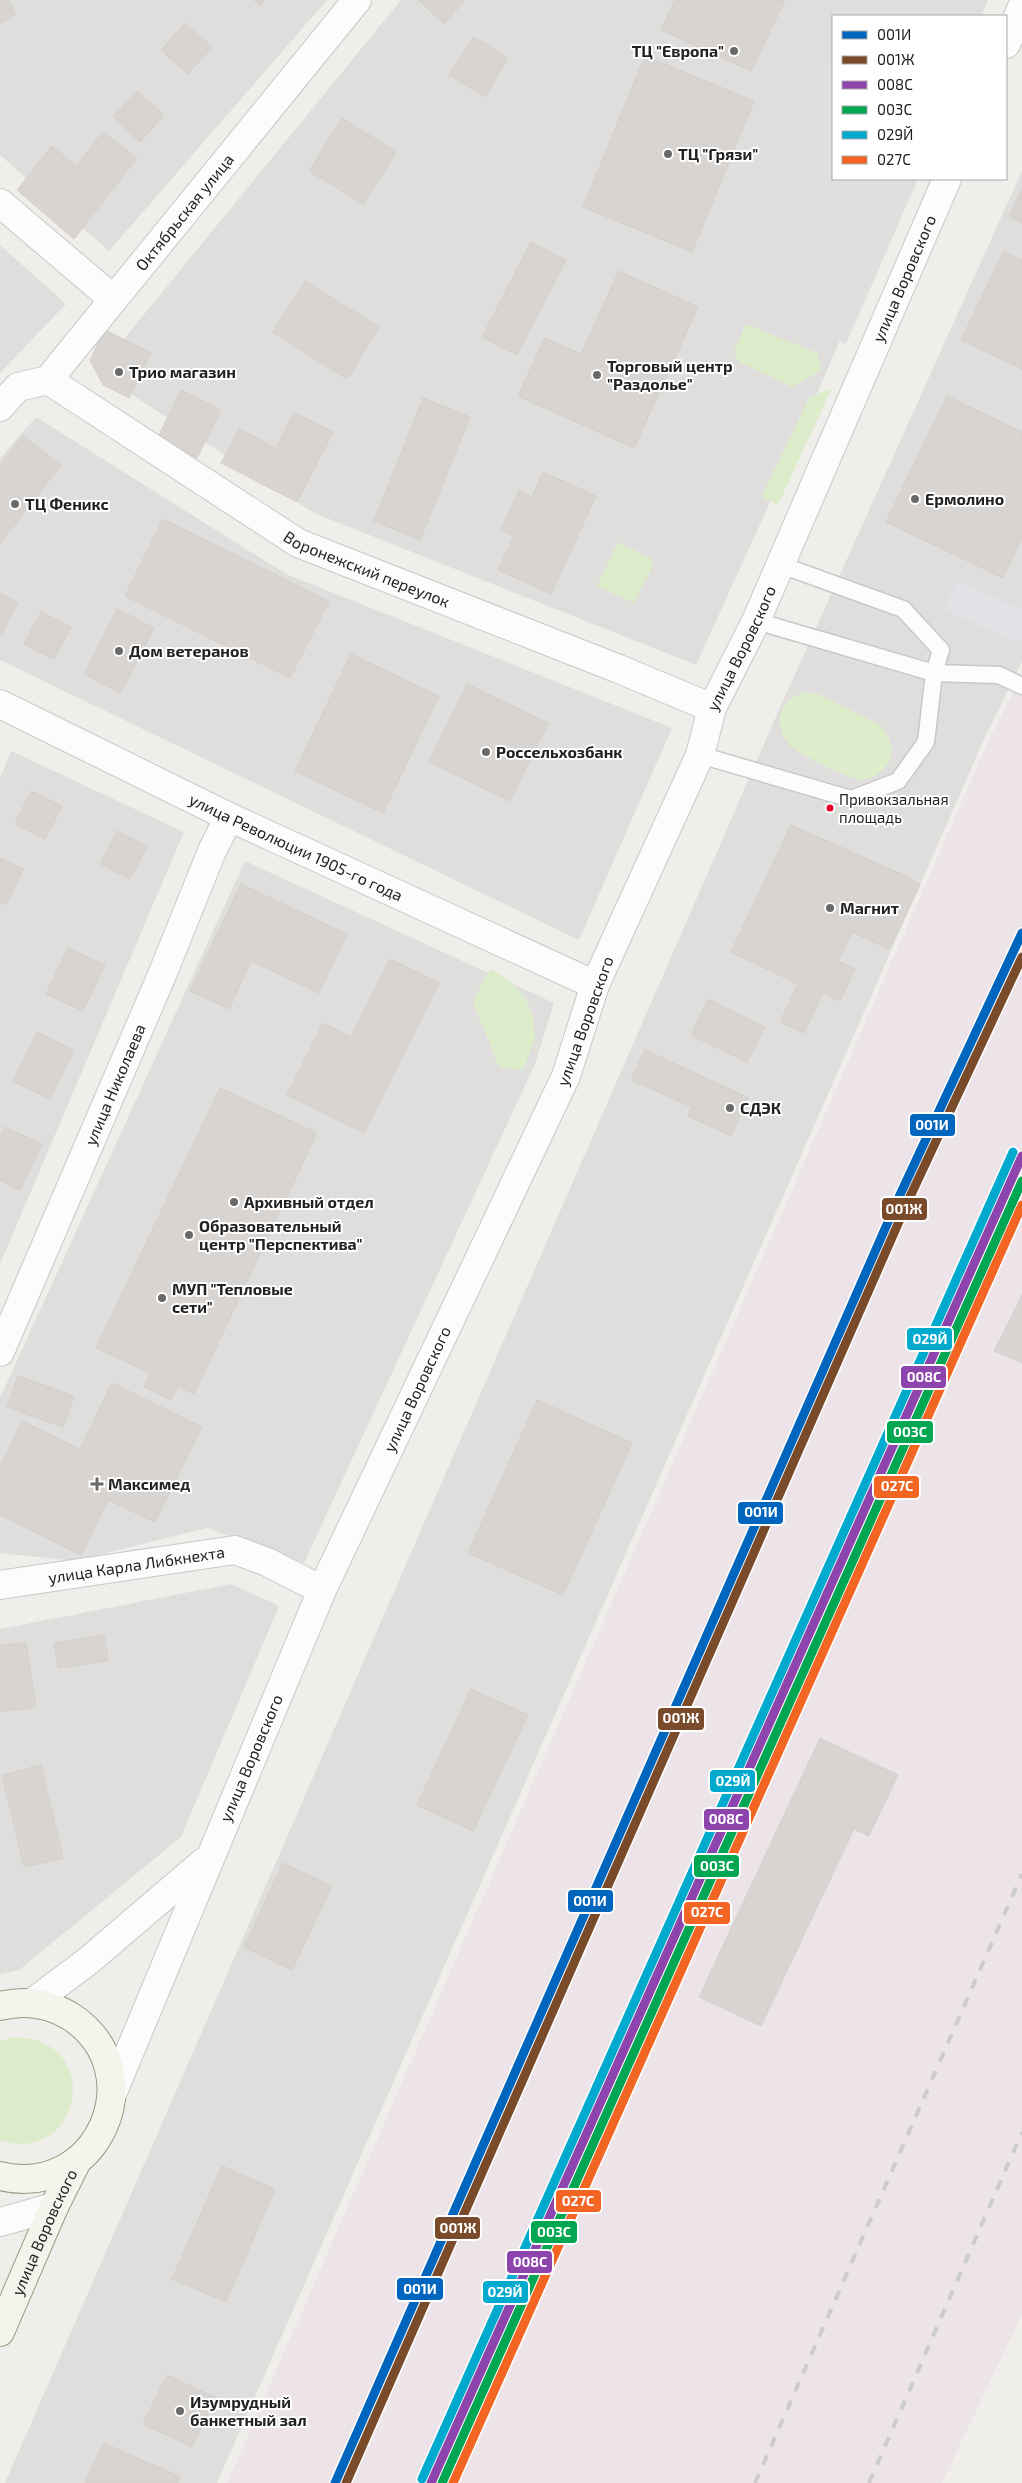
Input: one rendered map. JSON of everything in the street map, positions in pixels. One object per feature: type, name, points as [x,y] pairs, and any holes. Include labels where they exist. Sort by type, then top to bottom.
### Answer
[{"type":"main road","points":[[0,2006],[14,2002],[32,2002],[58,2009],[81,2023],[95,2038],[105,2055],[111,2074],[112,2094],[109,2114],[102,2132],[77,2161],[58,2173],[36,2178],[13,2179],[0,2176]]},
{"type":"main road","name":"улица Воровского","points":[[0,2332],[54,2207],[77,2161]]},
{"type":"street","name":"Октябрьская улица","points":[[48,380],[357,0]]},
{"type":"street","points":[[1007,42],[1022,7]]},
{"type":"street","name":"улица Воровского","points":[[112,2094],[322,1590],[566,1076],[595,985],[700,755],[712,708],[756,621],[781,565],[947,180]]},
{"type":"street","points":[[0,202],[113,300]]},
{"type":"street","points":[[0,407],[18,387],[48,380]]},
{"type":"street","name":"Воронежский переулок","points":[[48,380],[298,543],[619,669],[712,708]]},
{"type":"street","name":"улица Революции 1905-го года","points":[[0,704],[229,816],[595,985]]},
{"type":"street","name":"улица Николаева","points":[[0,1352],[162,975],[212,851],[229,816]]},
{"type":"street","name":"улица Карла Либкнехта","points":[[0,1584],[235,1550],[267,1562],[322,1590]]},
{"type":"street","name":"улица Воровского","points":[[32,2002],[88,1961],[209,1858]]},
{"type":"street","points":[[0,2222],[54,2207]]},
{"type":"lane","points":[[700,755],[851,800],[898,781],[926,742],[934,673],[940,650],[902,609],[781,565]]},
{"type":"lane","points":[[756,621],[934,673],[999,675],[1022,686]]},
{"type":"shaded area","points":[[0,0],[327,0],[109,251],[0,155]]},
{"type":"shaded area","points":[[401,0],[988,0],[981,15],[832,15],[832,180],[910,180],[762,520],[696,665],[314,513],[97,372]]},
{"type":"shaded area","points":[[855,0],[892,0],[927,15],[848,15]]},
{"type":"shaded area","points":[[832,52],[832,180],[918,180],[846,344],[727,292]]},
{"type":"shaded area","points":[[1022,171],[1022,662],[986,735],[217,2483],[5,2483],[778,712]]},
{"type":"shaded area","points":[[0,245],[66,304],[0,373]]},
{"type":"shaded area","points":[[36,417],[286,574],[672,728],[579,940],[0,660],[0,458]]},
{"type":"shaded area","points":[[957,580],[1022,610],[1022,637],[1019,644],[944,609]]},
{"type":"shaded area","points":[[1022,676],[1022,2314],[942,2483],[227,2483],[990,737]]},
{"type":"shaded area","points":[[11,751],[184,832],[0,1264],[0,779]]},
{"type":"shaded area","points":[[245,861],[554,1003],[535,1064],[304,1563],[207,1528],[75,1561],[0,1553],[0,1398]]},
{"type":"shaded area","points":[[231,1584],[279,1606],[181,1837],[19,1970],[0,1974],[0,1629]]},
{"type":"green space","points":[[746,324],[817,353],[822,370],[792,387],[739,362],[734,351]]},
{"type":"green space","points":[[832,388],[778,505],[761,497],[809,398]]},
{"type":"green space","points":[[618,542],[650,558],[654,564],[634,603],[597,586]]},
{"type":"green space","points":[[806,692],[818,694],[879,724],[888,737],[892,752],[889,762],[884,769],[869,778],[855,779],[793,749],[784,737],[781,728],[781,712],[790,700]]},
{"type":"green space","points":[[490,969],[508,979],[525,998],[533,1017],[535,1039],[523,1070],[499,1067],[473,1002]]},
{"type":"green space","points":[[12,2037],[42,2043],[62,2057],[71,2077],[72,2099],[64,2120],[49,2136],[27,2144],[0,2140],[0,2041]]},
{"type":"building","points":[[0,0],[8,0],[16,14],[0,24]]},
{"type":"building","points":[[254,0],[265,0],[260,6]]},
{"type":"building","points":[[418,0],[465,0],[444,24]]},
{"type":"building","name":"ТЦ \"Европа\"","points":[[675,0],[785,0],[751,71],[661,30]]},
{"type":"building","points":[[185,23],[212,47],[188,74],[161,50]]},
{"type":"building","points":[[474,37],[508,58],[485,97],[449,75]]},
{"type":"building","name":"ТЦ \"Грязи\"","points":[[645,56],[754,101],[692,252],[583,207]]},
{"type":"building","points":[[137,91],[164,115],[140,142],[113,117]]},
{"type":"building","points":[[342,118],[396,152],[363,204],[309,171]]},
{"type":"building","points":[[103,132],[137,158],[74,239],[17,190],[52,146],[76,166]]},
{"type":"building","points":[[1022,189],[1022,223],[1009,216]]},
{"type":"building","points":[[531,242],[566,260],[517,355],[482,337]]},
{"type":"building","points":[[1004,251],[1022,260],[1022,369],[961,340]]},
{"type":"building","name":"Торговый центр \"Раздолье\"","points":[[619,271],[698,307],[634,448],[518,396],[545,338],[581,354]]},
{"type":"building","points":[[305,281],[379,327],[347,379],[273,332]]},
{"type":"building","name":"Трио магазин","points":[[105,330],[151,353],[129,398],[103,385],[90,360]]},
{"type":"building","points":[[181,390],[221,410],[197,458],[157,439]]},
{"type":"building","points":[[947,396],[1022,432],[1022,538],[1003,578],[886,522]]},
{"type":"building","points":[[423,398],[470,417],[420,540],[374,521]]},
{"type":"building","points":[[294,412],[333,432],[297,502],[221,463],[239,429],[276,448]]},
{"type":"building","name":"ТЦ Феникс","points":[[23,436],[61,465],[0,544],[0,465]]},
{"type":"building","points":[[543,472],[596,496],[551,594],[498,570],[514,536],[501,530],[519,490],[532,497]]},
{"type":"building","points":[[163,519],[329,601],[290,678],[125,596]]},
{"type":"building","points":[[0,593],[18,602],[1,634],[0,634]]},
{"type":"building","name":"Дом ветеранов","points":[[117,609],[154,628],[121,693],[84,674]]},
{"type":"building","points":[[41,612],[71,627],[54,659],[24,644]]},
{"type":"building","points":[[351,654],[439,696],[383,813],[295,771]]},
{"type":"building","points":[[467,684],[548,723],[510,801],[429,762]]},
{"type":"building","points":[[31,791],[62,806],[45,839],[15,824]]},
{"type":"building","name":"Магнит","points":[[791,825],[908,877],[920,885],[889,949],[852,932],[838,961],[855,969],[840,1001],[823,993],[804,1033],[780,1022],[798,984],[731,952]]},
{"type":"building","points":[[117,831],[147,846],[130,879],[100,864]]},
{"type":"building","points":[[0,858],[23,869],[6,905],[0,902]]},
{"type":"building","points":[[241,884],[347,934],[319,993],[251,961],[229,1009],[190,991]]},
{"type":"building","points":[[68,948],[105,965],[83,1011],[46,994]]},
{"type":"building","points":[[390,959],[439,983],[364,1133],[287,1095],[323,1023],[351,1037]]},
{"type":"building","points":[[708,999],[765,1027],[747,1062],[691,1035]]},
{"type":"building","points":[[37,1032],[74,1050],[50,1099],[13,1081]]},
{"type":"building","points":[[645,1050],[749,1098],[731,1136],[688,1116],[692,1107],[631,1080]]},
{"type":"building","points":[[220,1088],[317,1133],[194,1394],[178,1386],[171,1400],[144,1387],[150,1373],[96,1348]]},
{"type":"building","points":[[5,1127],[42,1144],[20,1190],[0,1180],[0,1138]]},
{"type":"building","points":[[1022,1295],[1022,1363],[994,1351]]},
{"type":"building","points":[[18,1376],[74,1396],[63,1427],[7,1407]]},
{"type":"building","points":[[112,1383],[202,1427],[155,1522],[108,1500],[81,1555],[0,1515],[0,1467],[22,1421],[80,1449]]},
{"type":"building","points":[[537,1400],[632,1443],[563,1595],[468,1553]]},
{"type":"building","points":[[104,1635],[108,1661],[58,1668],[54,1643]]},
{"type":"building","points":[[26,1642],[36,1707],[0,1712],[0,1646]]},
{"type":"building","points":[[471,1689],[528,1715],[473,1831],[417,1805]]},
{"type":"building","points":[[820,1738],[898,1775],[869,1836],[854,1829],[761,2026],[699,1997]]},
{"type":"building","points":[[41,1765],[63,1858],[24,1867],[2,1775]]},
{"type":"building","points":[[283,1863],[332,1886],[292,1970],[244,1947]]},
{"type":"building","points":[[222,2166],[275,2189],[226,2302],[172,2279]]},
{"type":"building","name":"Изумрудный банкетный зал","points":[[167,2375],[216,2398],[192,2447],[143,2424]]},
{"type":"building","points":[[103,2443],[181,2477],[178,2483],[85,2483]]},
{"type":"railway","points":[[755,2483],[1022,1874]]},
{"type":"railway","points":[[869,2483],[1022,2132]]},
{"type":"transit line","name":"001И","points":[[335,2483],[899,1197],[1022,933]]},
{"type":"transit line","name":"001Ж","points":[[346,2483],[908,1201],[1022,957]]},
{"type":"transit line","name":"029Й","points":[[422,2479],[1013,1152]]},
{"type":"transit line","name":"008С","points":[[431,2483],[1022,1156]]},
{"type":"transit line","name":"003С","points":[[442,2483],[1022,1181]]},
{"type":"transit line","name":"027С","points":[[453,2483],[1022,1205]]},
{"type":"place","name":"ТЦ \"Европа\"","points":[[734,51]]},
{"type":"place","name":"ТЦ \"Грязи\"","points":[[668,154]]},
{"type":"place","name":"Трио магазин","points":[[119,372]]},
{"type":"place","name":"Торговый центр \"Раздолье\"","points":[[597,375]]},
{"type":"place","name":"Ермолино","points":[[915,499]]},
{"type":"place","name":"ТЦ Феникс","points":[[15,504]]},
{"type":"place","name":"Дом ветеранов","points":[[119,651]]},
{"type":"place","name":"Россельхозбанк","points":[[486,752]]},
{"type":"place","name":"Привокзальная площадь","points":[[830,808]]},
{"type":"place","name":"Магнит","points":[[830,908]]},
{"type":"place","name":"СДЭК","points":[[730,1108]]},
{"type":"place","name":"Архивный отдел","points":[[234,1202]]},
{"type":"place","name":"Образовательный центр \"Перспектива\"","points":[[189,1235]]},
{"type":"place","name":"МУП \"Тепловые сети\"","points":[[162,1298]]},
{"type":"place","name":"Максимед","points":[[97,1484]]},
{"type":"place","name":"Изумрудный банкетный зал","points":[[180,2411]]}]
